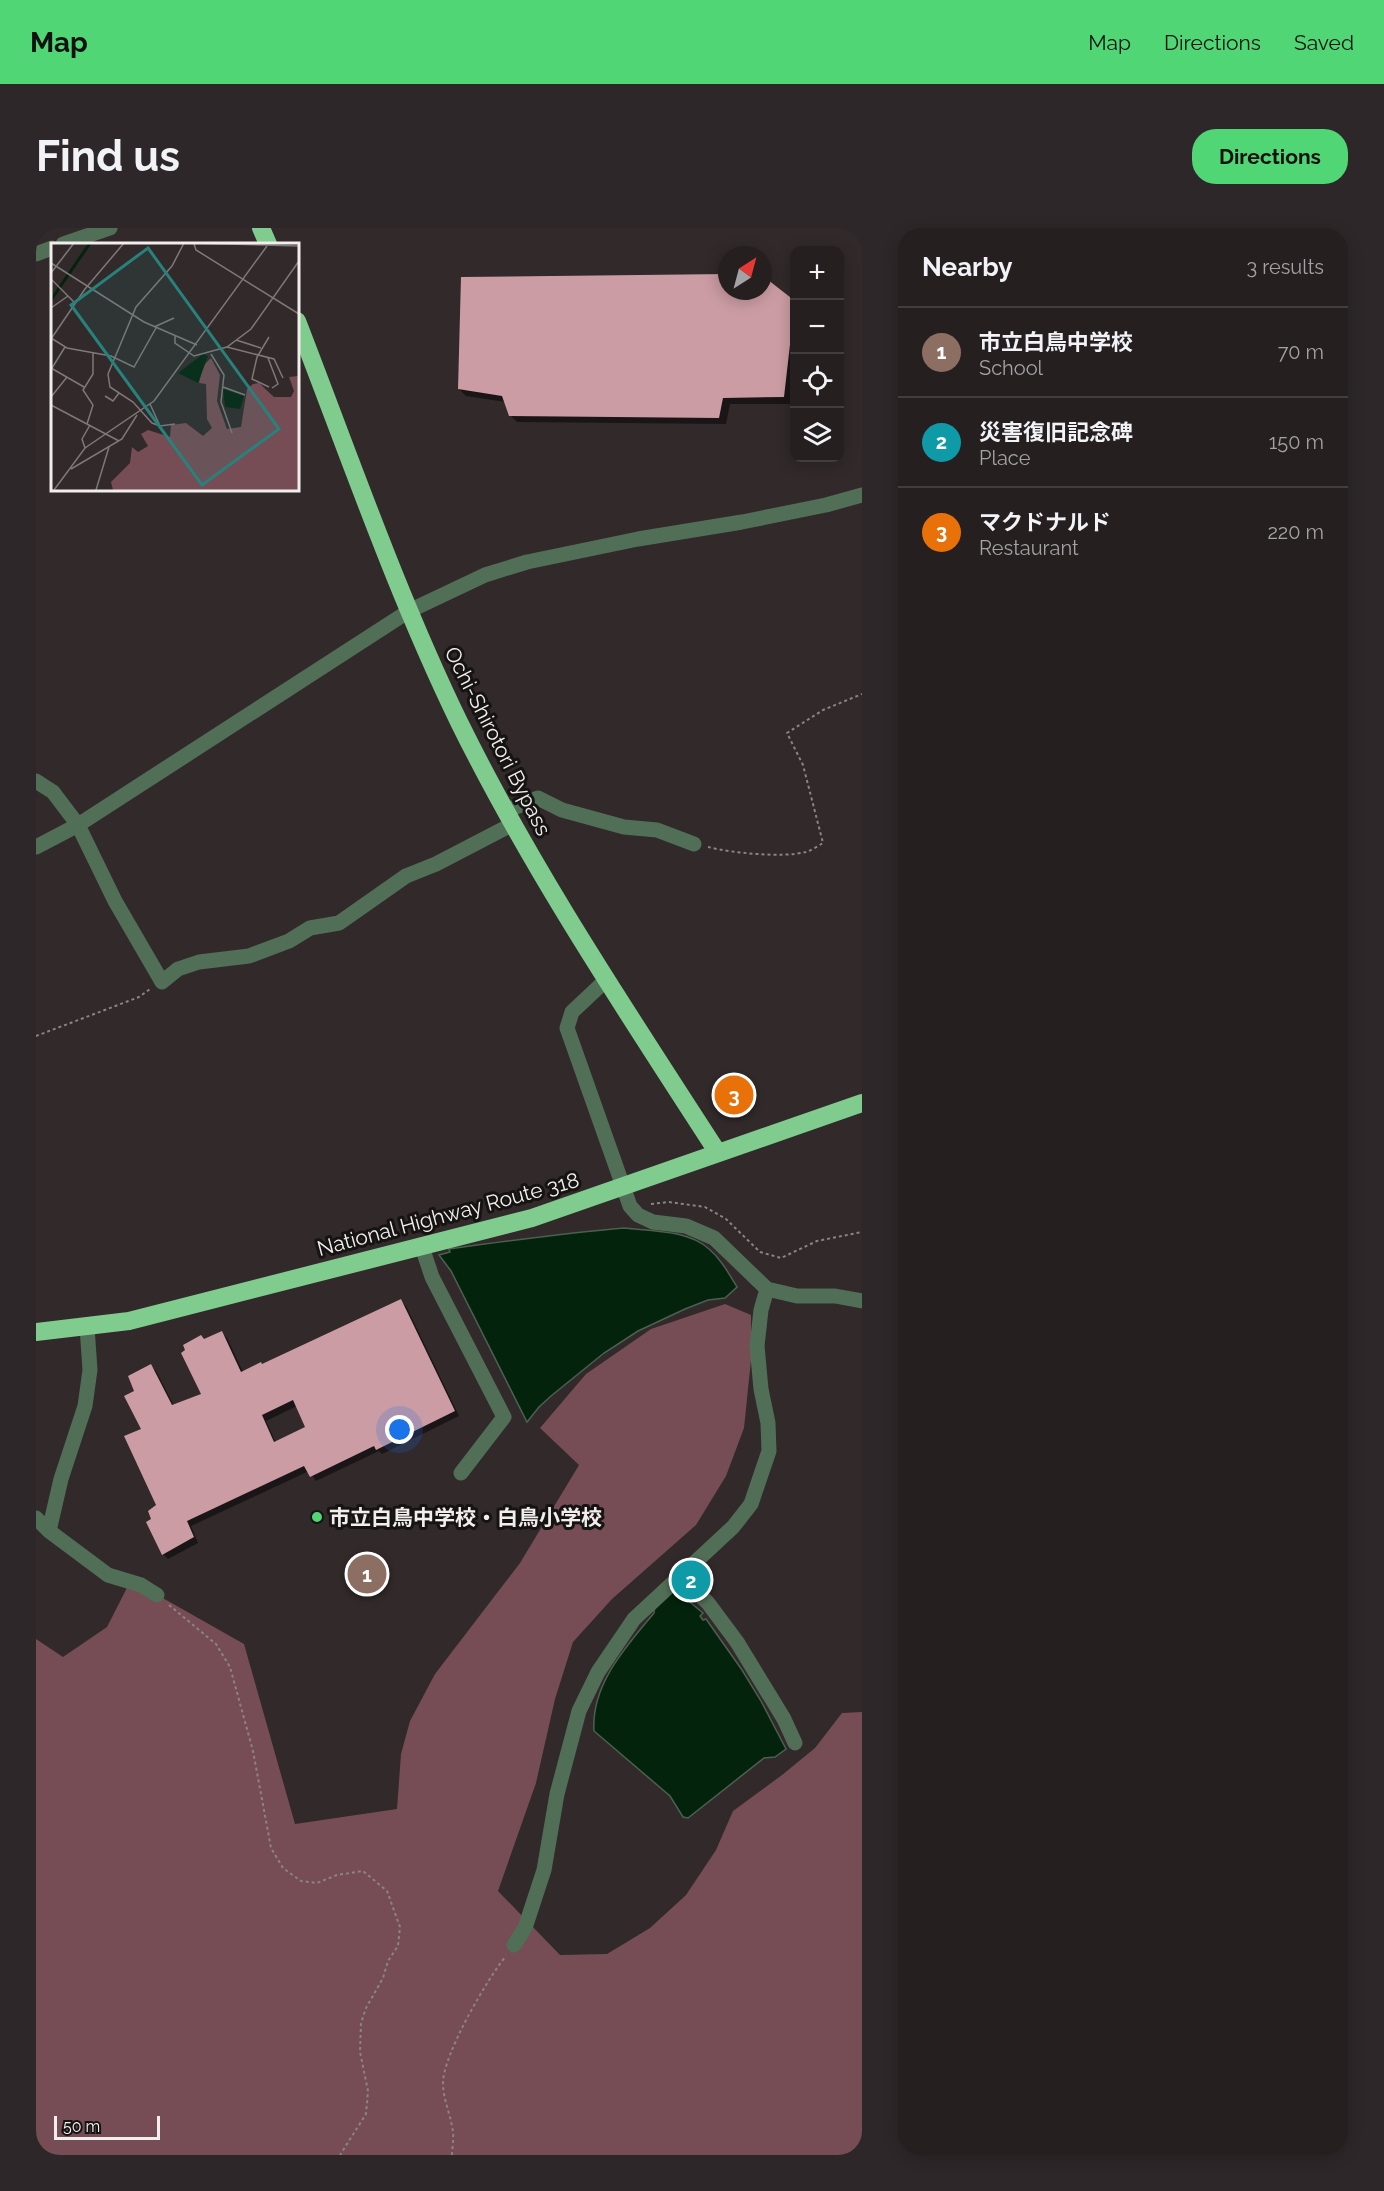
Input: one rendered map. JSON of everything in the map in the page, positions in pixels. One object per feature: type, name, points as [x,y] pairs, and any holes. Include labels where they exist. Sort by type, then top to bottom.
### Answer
[{"type":"highway","points":[[261,228],[268,243]]},
{"type":"highway","name":"Ochi-Shirotori Bypass","points":[[298,324],[409,611],[459,721],[509,818],[606,980],[718,1152]]},
{"type":"highway","name":"National Highway Route 318","points":[[36,1332],[129,1321],[424,1254],[625,1187],[718,1152],[862,1103]]},
{"type":"street","points":[[64,243],[77,234],[110,228]]},
{"type":"street","points":[[36,254],[51,248]]},
{"type":"street","points":[[36,847],[78,825],[409,611],[485,574],[527,562],[638,538],[753,520],[862,495]]},
{"type":"street","points":[[36,781],[53,792],[78,825],[115,901],[162,982],[178,969],[199,962],[249,956],[289,941],[310,928],[339,922],[406,876],[436,864],[538,798],[562,810],[624,827],[657,830],[694,844]]},
{"type":"street","points":[[606,980],[572,1012],[567,1028],[630,1206],[638,1215],[653,1222],[686,1226],[714,1238],[767,1289],[797,1296],[836,1296],[862,1302]]},
{"type":"street","points":[[424,1254],[432,1277],[504,1417],[461,1473]]},
{"type":"street","points":[[514,1945],[525,1928],[544,1870],[557,1794],[579,1711],[598,1672],[633,1619],[733,1527],[751,1504],[769,1451],[768,1423],[761,1389],[757,1346],[761,1310],[767,1289]]},
{"type":"street","points":[[49,1531],[61,1479],[85,1406],[90,1370],[87,1327]]},
{"type":"street","points":[[36,1518],[49,1531],[108,1575],[141,1585],[157,1595]]},
{"type":"street","points":[[680,1576],[708,1603],[737,1642],[779,1711],[795,1743]]},
{"type":"path","points":[[694,844],[732,853],[796,854],[809,851],[823,843],[803,765],[787,733],[823,710],[862,694]]},
{"type":"path","points":[[36,1036],[139,996],[162,982]]},
{"type":"path","points":[[630,1206],[669,1202],[705,1207],[726,1220],[760,1252],[781,1258],[817,1241],[862,1232]]},
{"type":"path","points":[[157,1595],[216,1644],[230,1667],[253,1751],[271,1848],[283,1868],[301,1881],[316,1883],[337,1875],[363,1871],[387,1891],[400,1927],[398,1946],[388,1961],[383,1978],[366,2008],[361,2023],[360,2052],[368,2091],[366,2114],[340,2155]]},
{"type":"path","points":[[452,2155],[454,2133],[444,2099],[443,2080],[451,2051],[494,1970],[514,1945]]},
{"type":"shaded area","points":[[624,1228],[669,1232],[691,1238],[717,1257],[737,1287],[725,1298],[708,1300],[638,1331],[604,1353],[551,1396],[527,1422],[451,1271],[439,1255],[450,1252],[449,1249]]},
{"type":"shaded area","points":[[725,1304],[751,1315],[751,1360],[744,1428],[726,1476],[696,1525],[612,1599],[573,1642],[555,1699],[536,1783],[498,1891],[560,1955],[607,1954],[650,1928],[686,1895],[716,1850],[733,1811],[815,1748],[842,1713],[862,1712],[862,2155],[36,2155],[36,1639],[63,1657],[107,1627],[131,1580],[244,1644],[295,1824],[397,1809],[401,1754],[410,1721],[435,1674],[520,1563],[579,1465],[540,1428],[586,1374],[651,1329]]},
{"type":"shaded area","points":[[674,1589],[703,1613],[700,1616],[703,1620],[706,1619],[742,1670],[786,1749],[775,1757],[764,1758],[688,1818],[683,1817],[670,1796],[594,1731],[598,1698],[612,1667],[654,1613],[655,1604]]},
{"type":"building","points":[[718,274],[718,300],[772,300],[772,283],[790,297],[790,345],[784,397],[723,398],[719,418],[509,416],[502,396],[458,389],[461,277]]},
{"type":"building","points":[[401,1299],[455,1411],[376,1450],[374,1446],[310,1477],[304,1466],[187,1521],[194,1537],[162,1555],[146,1522],[151,1519],[148,1511],[156,1505],[124,1436],[141,1429],[124,1396],[134,1391],[128,1376],[151,1364],[172,1405],[201,1394],[181,1353],[185,1350],[183,1345],[201,1335],[204,1339],[222,1331],[241,1372],[261,1362],[262,1364]],"holes":[[[293,1400],[305,1427],[274,1442],[262,1415]]]},
{"type":"place","name":"マクドナルド","points":[[734,1095]]},
{"type":"place","name":"市立白鳥中学校・白鳥小学校","points":[[317,1517]]},
{"type":"place","name":"市立白鳥中学校","points":[[367,1574]]},
{"type":"place","name":"災害復旧記念碑","points":[[691,1580]]}]
